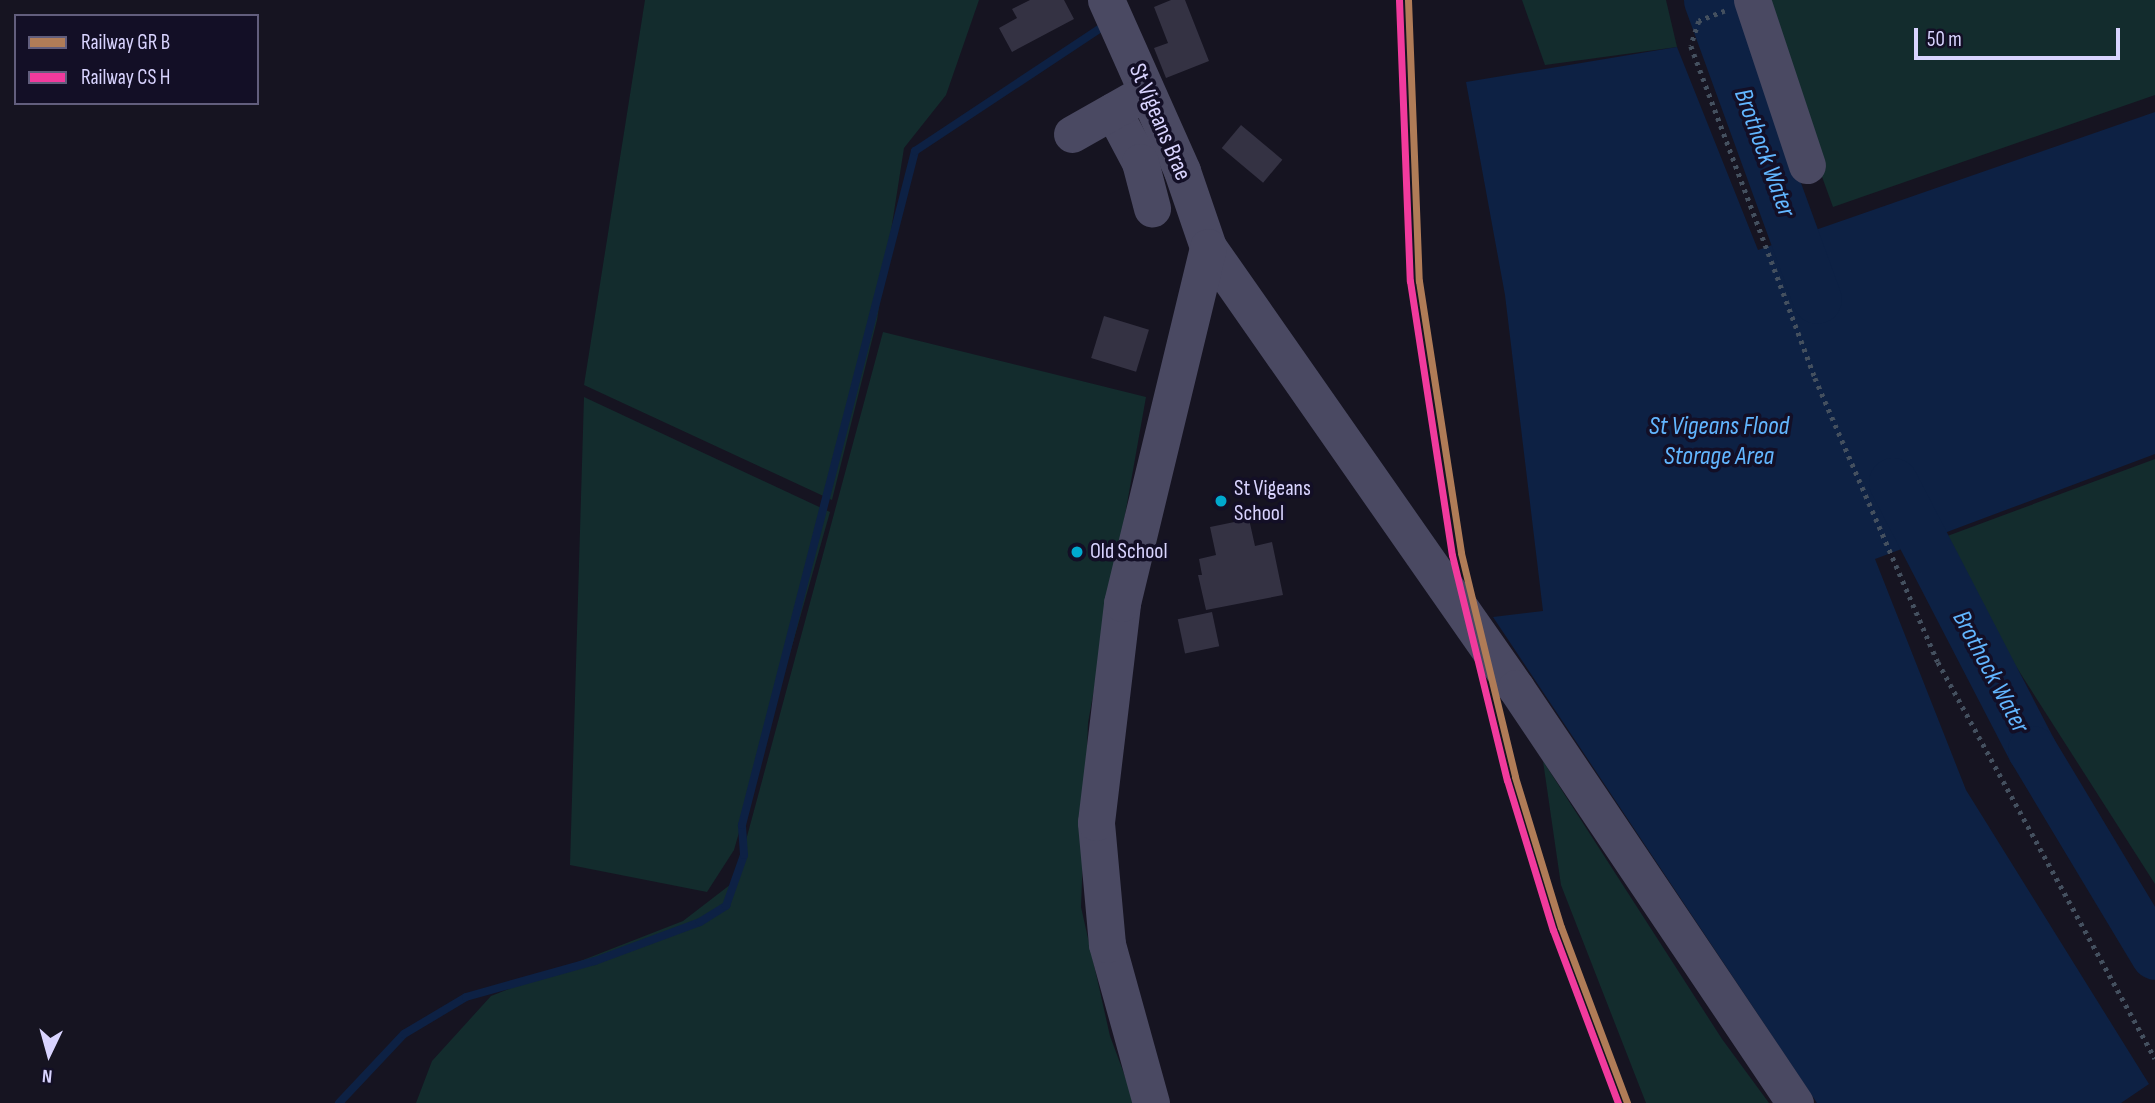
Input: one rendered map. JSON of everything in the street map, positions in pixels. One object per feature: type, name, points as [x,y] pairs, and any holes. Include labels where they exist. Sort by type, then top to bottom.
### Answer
[{"type":"street","name":"St Vigeans Brae","points":[[1106,0],[1148,90],[1208,247],[1516,688],[1795,1103]]},
{"type":"street","points":[[1739,6],[1807,165]]},
{"type":"street","points":[[1072,134],[1148,90]]},
{"type":"street","points":[[1112,111],[1140,162],[1152,208]]},
{"type":"street","points":[[1151,1103],[1107,944],[1096,822],[1122,603],[1208,247]]},
{"type":"path","points":[[1739,6],[1699,21],[1691,46],[1815,378],[1938,662],[2155,1059]]},
{"type":"green space","points":[[645,0],[979,0],[946,95],[904,148],[877,320],[832,500],[584,385]]},
{"type":"green space","points":[[1522,0],[1666,0],[1677,47],[1545,65]]},
{"type":"green space","points":[[1758,0],[2155,0],[2155,95],[1833,207]]},
{"type":"green space","points":[[883,332],[1146,397],[1088,723],[1081,907],[1110,1036],[1135,1103],[416,1103],[432,1061],[491,996],[683,921],[735,881]]},
{"type":"green space","points":[[584,397],[830,512],[734,850],[707,892],[570,865]]},
{"type":"green space","points":[[2155,459],[2155,884],[1980,610],[1942,538]]},
{"type":"green space","points":[[1543,761],[1722,1039],[1769,1103],[1646,1103],[1561,885]]},
{"type":"water","name":"St Vigeans Flood Storage Area","points":[[1677,47],[1758,250],[2155,112],[2155,454],[1875,559],[1966,790],[2149,1084],[2121,1103],[1817,1103],[1493,617],[1543,611],[1505,295],[1466,82]]},
{"type":"building","points":[[1030,0],[1064,0],[1074,19],[1012,52],[999,28],[1017,18],[1012,9]]},
{"type":"building","points":[[1171,0],[1185,0],[1209,61],[1166,78],[1154,48],[1168,43],[1154,7]]},
{"type":"building","points":[[1241,125],[1282,160],[1263,183],[1222,148]]},
{"type":"building","points":[[1104,316],[1149,330],[1136,372],[1091,358]]},
{"type":"building","points":[[1249,519],[1255,546],[1272,542],[1283,595],[1206,610],[1198,575],[1202,575],[1199,559],[1216,555],[1210,527]]},
{"type":"building","points":[[1212,612],[1219,646],[1185,654],[1178,619]]},
{"type":"waterway","name":"Brothock Water","points":[[1708,0],[1817,299]]},
{"type":"waterway","points":[[339,1103],[404,1034],[466,997],[595,961],[700,922],[726,906],[744,855],[742,825],[915,151],[1104,26]]},
{"type":"waterway","name":"Brothock Water","points":[[1893,482],[2032,750],[2155,955]]},
{"type":"transit line","points":[[1399,0],[1410,281],[1452,555],[1507,780],[1553,930],[1618,1103]]},
{"type":"transit line","points":[[1408,0],[1419,281],[1461,553],[1515,777],[1561,927],[1627,1103]]},
{"type":"place","name":"St Vigeans School","points":[[1221,501]]},
{"type":"place","name":"Old School","points":[[1077,552]]}]
